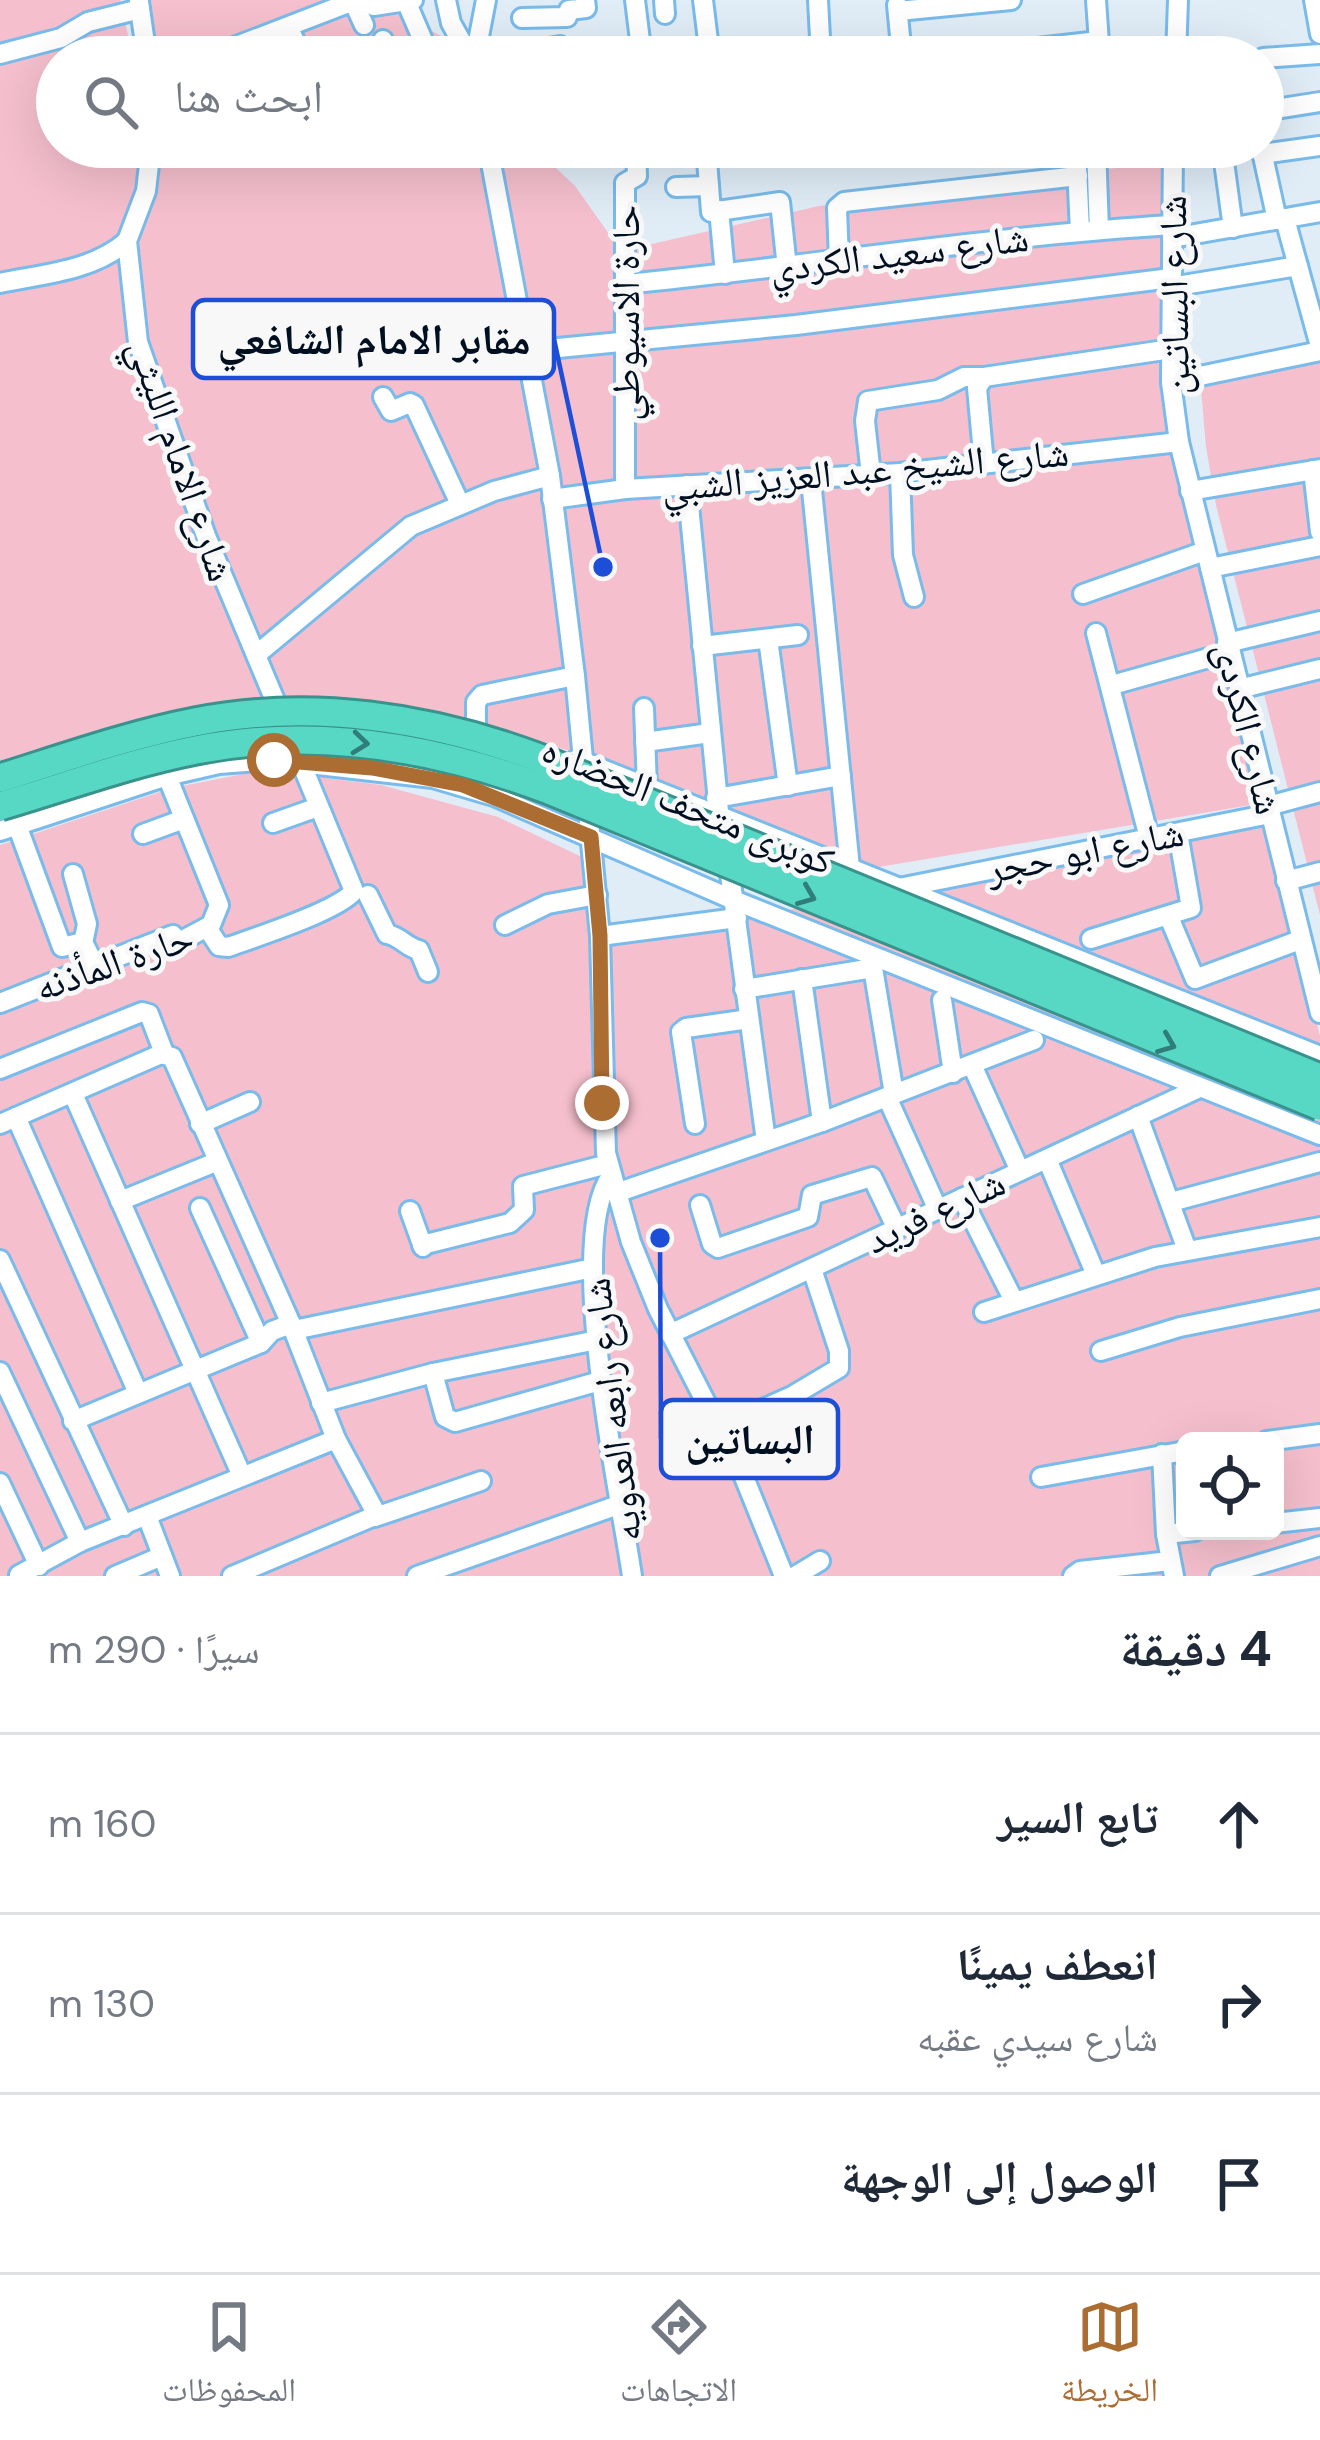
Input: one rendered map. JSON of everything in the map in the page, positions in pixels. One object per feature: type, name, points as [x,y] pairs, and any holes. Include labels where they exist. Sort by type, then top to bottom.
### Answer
[{"type":"highway","name":"كوبرى متحف الحضاره","points":[[0,775],[162,730],[243,716],[353,714],[448,729],[539,758],[1320,1078]]},
{"type":"highway","name":"كوبرى متحف الحضاره","points":[[6,821],[161,758],[229,744],[330,740],[395,746],[457,759],[549,790],[1320,1106]]},
{"type":"street","points":[[370,0],[374,6],[409,0],[422,36]]},
{"type":"street","points":[[446,0],[459,36]]},
{"type":"street","points":[[478,36],[486,0]]},
{"type":"street","points":[[635,0],[639,36]]},
{"type":"street","points":[[703,0],[707,36]]},
{"type":"street","points":[[818,0],[820,36]]},
{"type":"street","points":[[900,36],[897,6],[1011,0]]},
{"type":"street","points":[[1096,0],[1099,36]]},
{"type":"street","points":[[1177,36],[1178,0]]},
{"type":"street","points":[[1315,0],[1320,34]]},
{"type":"street","points":[[268,35],[354,1],[364,25]]},
{"type":"street","points":[[65,36],[88,22],[139,5],[144,36]]},
{"type":"street","points":[[522,18],[560,9]]},
{"type":"street","points":[[289,27],[293,36]]},
{"type":"street","points":[[0,54],[36,45]]},
{"type":"street","points":[[1284,57],[1320,54]]},
{"type":"street","points":[[1284,108],[1320,102]]},
{"type":"street","points":[[1284,149],[1320,146]]},
{"type":"street","name":"شارع الامام الليثي","points":[[149,168],[146,191],[128,242],[138,342],[206,536],[318,807],[387,934],[419,950],[428,972]]},
{"type":"street","points":[[492,168],[550,476],[575,676],[597,895],[602,1116],[612,1178],[670,1334],[720,1428],[784,1576]]},
{"type":"street","name":"حارة الاسيوطي","points":[[625,489],[625,183],[637,176],[637,168]]},
{"type":"street","points":[[708,168],[711,212],[780,202],[787,268]]},
{"type":"street","points":[[1077,168],[1089,230]]},
{"type":"street","points":[[1089,230],[1094,168]]},
{"type":"street","name":"شارع البساتين","points":[[1173,168],[1171,382],[1179,442]]},
{"type":"street","points":[[1225,168],[1233,228]]},
{"type":"street","points":[[1171,382],[1320,348],[1267,168]]},
{"type":"street","points":[[838,261],[839,204],[1078,176]]},
{"type":"street","points":[[676,188],[710,186]]},
{"type":"street","points":[[719,210],[725,274]]},
{"type":"street","name":"شارع سعيد الكردي","points":[[626,284],[1089,230],[1233,228],[1320,212]]},
{"type":"street","points":[[0,283],[87,265],[128,242]]},
{"type":"street","points":[[527,351],[796,325],[1298,266]]},
{"type":"street","points":[[871,476],[868,401],[938,390],[964,377],[1171,349]]},
{"type":"street","points":[[983,377],[977,388],[984,464]]},
{"type":"street","points":[[383,397],[391,411],[413,406],[460,505]]},
{"type":"street","name":"شارع الشيخ عبد العزيز الشبي","points":[[552,499],[625,489],[871,476],[1179,442]]},
{"type":"street","name":"شارع الكردى","points":[[1179,442],[1320,1013]]},
{"type":"street","points":[[1190,491],[1316,469],[1320,532]]},
{"type":"street","points":[[900,473],[904,554],[914,597]]},
{"type":"street","points":[[256,655],[390,541],[460,505],[550,476]]},
{"type":"street","points":[[811,480],[850,868]]},
{"type":"street","points":[[687,485],[718,807],[766,1141]]},
{"type":"street","points":[[1083,594],[1208,560],[1320,546]]},
{"type":"street","points":[[1112,685],[1320,621]]},
{"type":"street","points":[[1096,633],[1149,838]]},
{"type":"street","points":[[702,646],[798,635]]},
{"type":"street","points":[[768,638],[788,786]]},
{"type":"street","points":[[1239,689],[1320,669]]},
{"type":"street","points":[[476,726],[476,702],[482,695],[575,676]]},
{"type":"street","points":[[0,775],[156,723],[278,707],[369,709],[476,726],[718,807],[850,868],[1320,1056]]},
{"type":"street","points":[[644,708],[647,787]]},
{"type":"street","points":[[645,742],[710,733]]},
{"type":"street","points":[[83,943],[62,947],[6,821],[167,776],[250,760],[403,772],[463,785],[591,837],[736,910],[1060,1029],[1320,1136]]},
{"type":"street","name":"حارة المأذنه","points":[[0,1001],[172,935],[179,943],[208,929],[219,905],[167,776]]},
{"type":"street","points":[[718,807],[841,776]]},
{"type":"street","name":"شارع ابو حجر","points":[[899,888],[1178,833],[1320,792]]},
{"type":"street","points":[[273,824],[318,807]]},
{"type":"street","points":[[143,834],[184,819]]},
{"type":"street","points":[[1091,939],[1191,908],[1178,833]]},
{"type":"street","points":[[1286,881],[1320,872]]},
{"type":"street","points":[[73,874],[87,923],[83,943],[94,966]]},
{"type":"street","points":[[208,929],[216,943],[228,947],[367,892]]},
{"type":"street","points":[[505,926],[548,904],[597,895]]},
{"type":"street","points":[[600,936],[736,910]]},
{"type":"street","points":[[1169,916],[1195,979],[1300,940]]},
{"type":"street","points":[[1060,1029],[1068,955]]},
{"type":"street","points":[[744,988],[873,968],[890,1095],[938,1210]]},
{"type":"street","points":[[802,980],[822,1122]]},
{"type":"street","points":[[942,1000],[962,1069],[1020,1171]]},
{"type":"street","points":[[0,1069],[142,1012],[149,1014],[292,1327],[336,1439],[375,1517]]},
{"type":"street","points":[[694,1124],[682,1030],[749,1019]]},
{"type":"street","points":[[410,1211],[423,1246],[510,1223],[524,1210],[523,1186],[612,1178],[766,1141],[1034,1040]]},
{"type":"street","points":[[138,1393],[8,1120],[164,1053]]},
{"type":"street","name":"شارع فريد","points":[[670,1334],[1199,1088]]},
{"type":"street","points":[[73,1094],[242,1477]]},
{"type":"street","points":[[200,1124],[250,1102]]},
{"type":"street","points":[[1138,1116],[1187,1250]]},
{"type":"street","points":[[1047,1159],[1096,1274]]},
{"type":"street","points":[[121,1201],[216,1162]]},
{"type":"street","points":[[1171,1202],[1320,1162]]},
{"type":"street","points":[[700,1205],[713,1246],[718,1248],[808,1217],[812,1195],[872,1177],[897,1229]]},
{"type":"street","name":"شارع رابعه العدويه","points":[[612,1178],[597,1206],[593,1268],[600,1381],[632,1576]]},
{"type":"street","points":[[962,1198],[1015,1301]]},
{"type":"street","points":[[200,1208],[261,1343]]},
{"type":"street","points":[[984,1312],[1096,1274],[1187,1250],[1320,1227]]},
{"type":"street","points":[[73,1421],[261,1343],[272,1331],[593,1268]]},
{"type":"street","points":[[720,1428],[793,1396],[839,1368],[839,1351],[812,1269]]},
{"type":"street","points":[[2,1273],[124,1526]]},
{"type":"street","points":[[1101,1351],[1180,1328],[1320,1299]]},
{"type":"street","points":[[321,1403],[434,1373],[597,1340]]},
{"type":"street","points":[[0,1372],[80,1542]]},
{"type":"street","points":[[434,1373],[450,1422],[600,1381]]},
{"type":"street","points":[[1284,1439],[1320,1434]]},
{"type":"street","points":[[20,1575],[80,1542],[336,1439]]},
{"type":"street","points":[[1041,1477],[1176,1452]]},
{"type":"street","points":[[1073,1576],[1080,1571],[1172,1569],[1162,1454]]},
{"type":"street","points":[[232,1576],[375,1517],[481,1481]]},
{"type":"street","points":[[0,1483],[39,1566]]},
{"type":"street","points":[[417,1576],[621,1504]]},
{"type":"street","points":[[147,1516],[170,1576]]},
{"type":"street","points":[[1284,1522],[1320,1518]]},
{"type":"street","points":[[1166,1534],[1176,1533]]},
{"type":"street","points":[[1220,1576],[1320,1546]]},
{"type":"street","points":[[478,1553],[484,1576]]},
{"type":"street","points":[[115,1576],[162,1556]]},
{"type":"street","points":[[795,1576],[820,1561]]},
{"type":"shaded area","points":[[0,0],[120,0],[128,36],[36,36],[36,168],[147,168],[120,242],[100,255],[0,279]]},
{"type":"shaded area","points":[[141,0],[373,0],[441,36],[147,36]]},
{"type":"shaded area","points":[[151,168],[556,168],[575,186],[621,251],[819,206],[1115,168],[1170,168],[1169,389],[1263,803],[843,873],[596,758],[397,704],[297,705],[0,768],[0,290],[136,238]]},
{"type":"shaded area","points":[[1320,355],[1320,915],[1216,505],[1199,365]]},
{"type":"shaded area","points":[[263,770],[381,785],[498,817],[584,858],[597,945],[1269,822],[1320,1036],[1320,1576],[0,1576],[0,845],[172,788]]},
{"type":"place","name":"مقابر الامام الشافعي","points":[[603,567]]},
{"type":"place","name":"البساتين","points":[[660,1238]]},
{"type":"route","points":[[274,760],[372,768],[463,785],[591,837],[600,936],[602,1103]]}]
